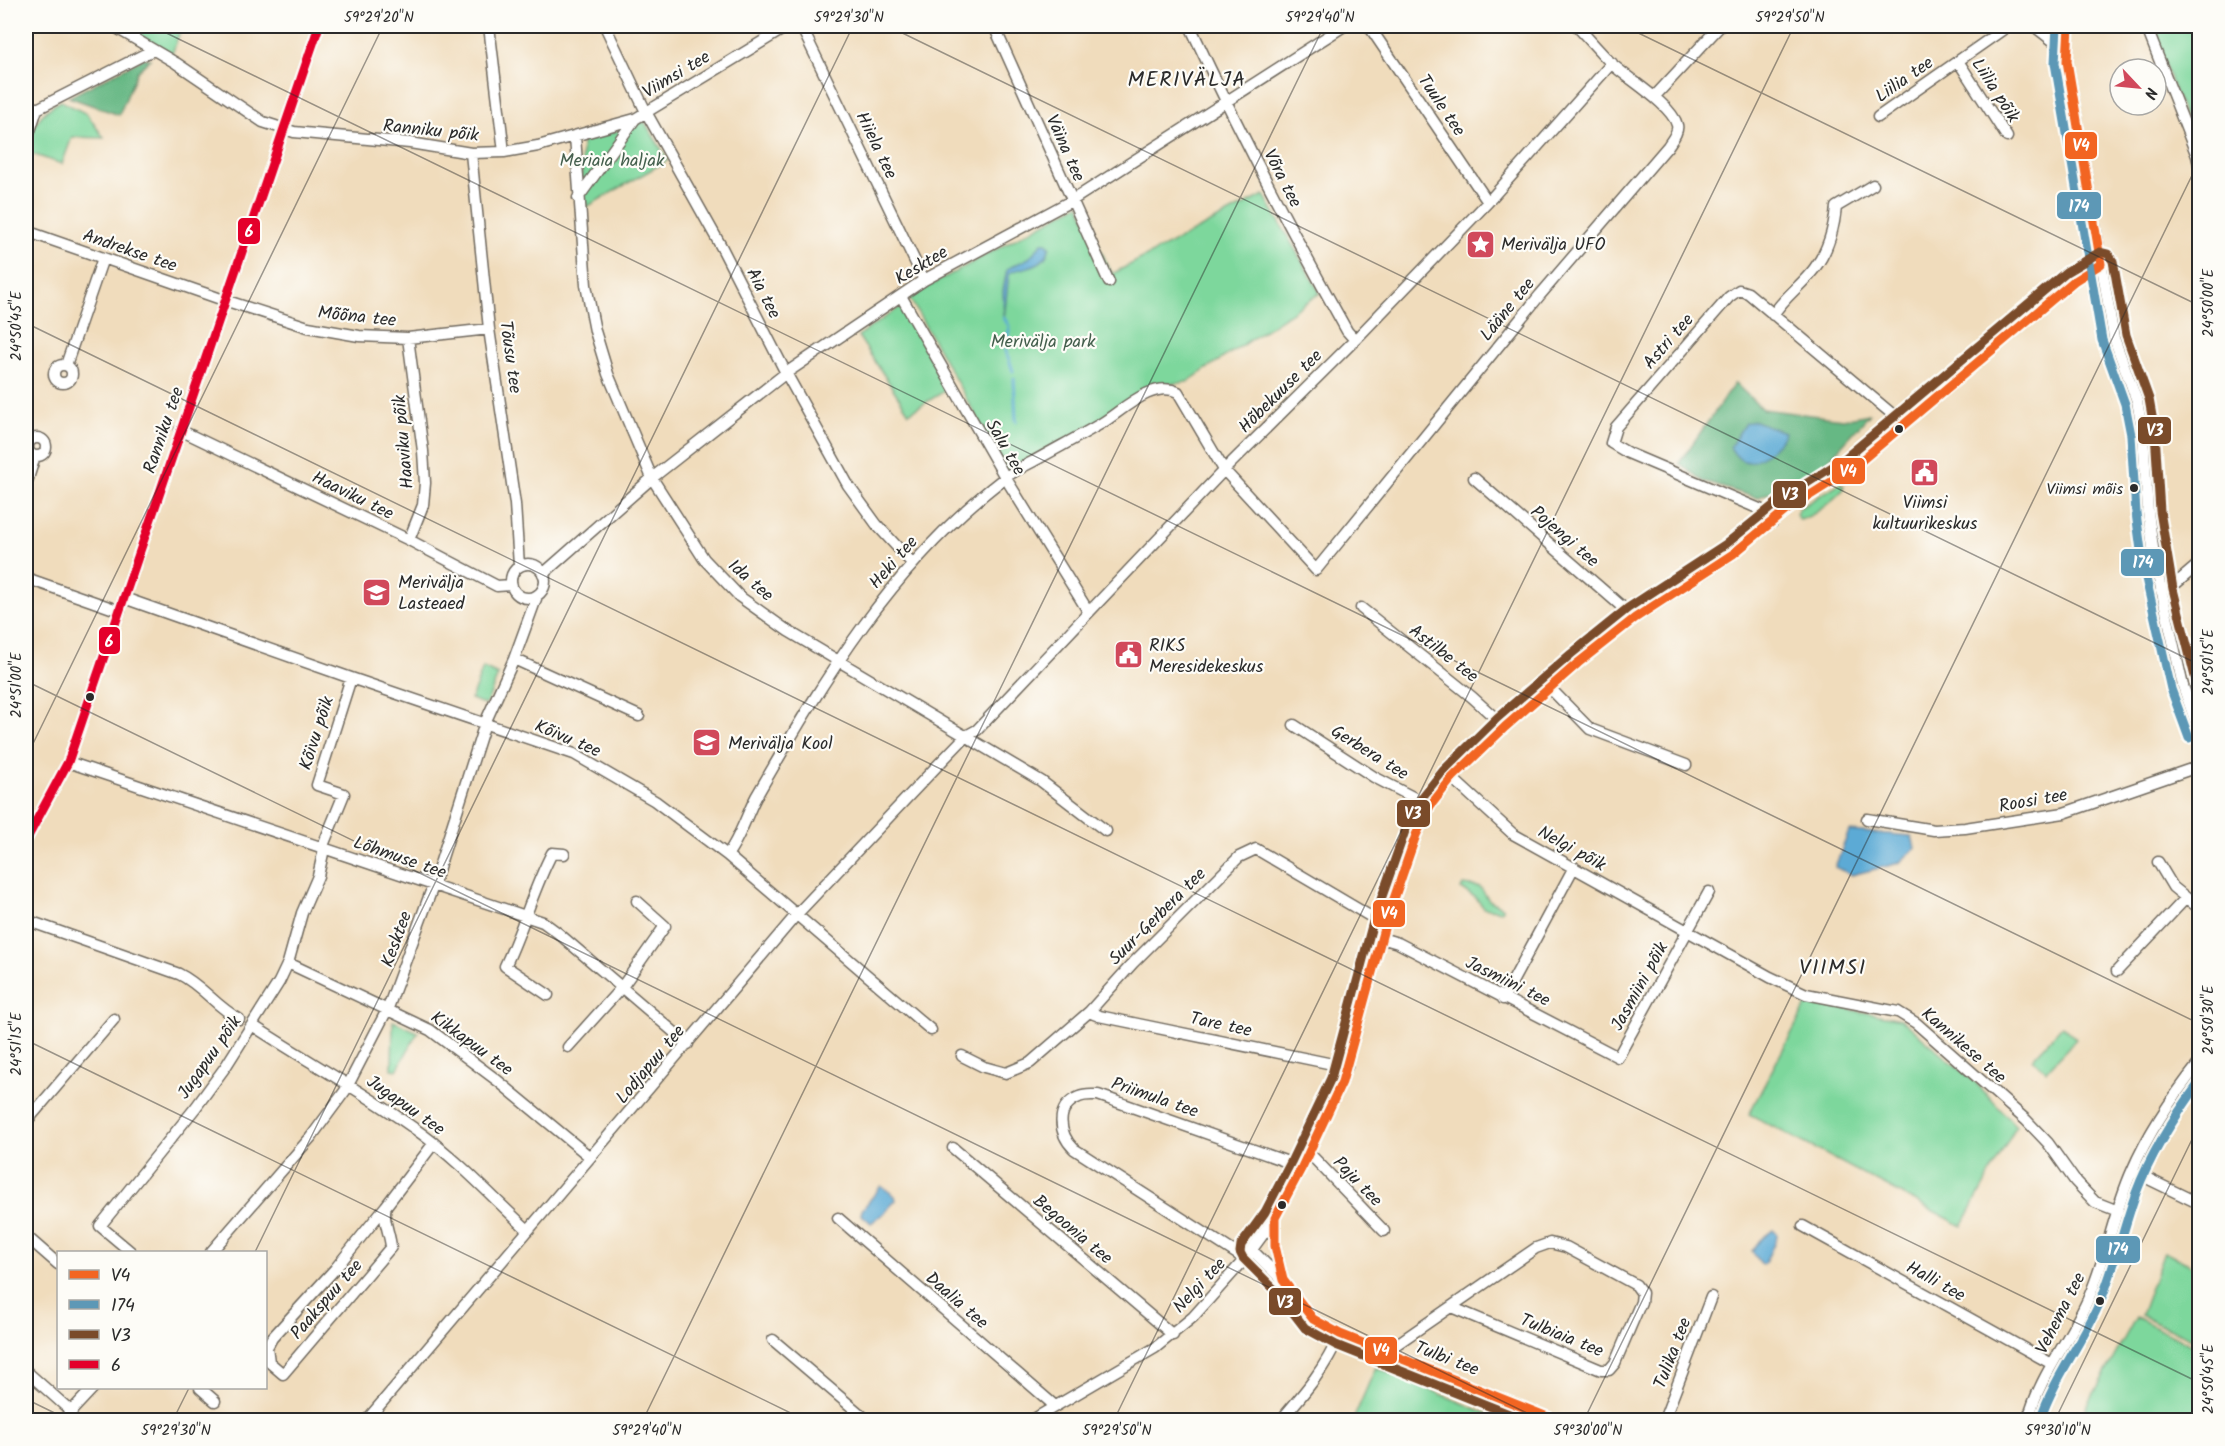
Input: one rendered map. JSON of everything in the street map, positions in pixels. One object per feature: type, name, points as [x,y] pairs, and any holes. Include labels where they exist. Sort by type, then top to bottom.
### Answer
[{"type":"street","name":"Ranniku põik","points":[[113,26],[263,122],[294,132],[410,143],[471,153],[504,152],[574,136]]},
{"type":"street","name":"Ranniku tee","points":[[26,840],[68,762],[319,26]]},
{"type":"street","points":[[489,26],[504,152]]},
{"type":"street","name":"Aia tee","points":[[605,26],[646,112],[722,248],[786,373],[848,485],[877,525],[912,563]]},
{"type":"street","name":"Viimsi tee","points":[[574,136],[635,119],[788,26]]},
{"type":"street","name":"Hiiela tee","points":[[801,26],[924,280]]},
{"type":"street","name":"Väina tee","points":[[994,26],[1109,282]]},
{"type":"street","name":"Võra tee","points":[[1190,26],[1225,102],[1323,289],[1347,331],[1355,340]]},
{"type":"street","name":"Kesktee","points":[[543,574],[652,478],[786,373],[924,280],[1071,201],[1344,26]]},
{"type":"street","name":"Tuule tee","points":[[1369,26],[1488,202]]},
{"type":"street","name":"Lääne tee","points":[[1224,470],[1316,570],[1539,295],[1668,146],[1677,129],[1677,123],[1655,96],[1612,63],[1577,26]]},
{"type":"street","points":[[1655,96],[1720,26]]},
{"type":"street","name":"Liilia tee","points":[[1878,117],[2008,26]]},
{"type":"street","points":[[2034,26],[2056,43],[2067,47]]},
{"type":"street","points":[[2146,26],[2197,156],[2199,169]]},
{"type":"street","points":[[2068,27],[2069,72],[2114,338],[2137,401],[2145,446],[2148,512],[2161,591],[2183,686],[2199,734]]},
{"type":"street","points":[[26,142],[37,109],[153,50]]},
{"type":"street","name":"Liilia põik","points":[[1958,61],[2007,137]]},
{"type":"street","name":"Hõbekuuse tee","points":[[966,736],[977,730],[1224,470],[1355,340],[1488,202],[1612,63]]},
{"type":"street","points":[[26,104],[37,109]]},
{"type":"street","points":[[578,198],[635,119]]},
{"type":"street","name":"Ida tee","points":[[574,136],[586,285],[595,331],[608,374],[652,478],[704,559],[740,597],[788,631],[1041,782],[1106,831]]},
{"type":"street","name":"Tõusu tee","points":[[471,153],[489,329],[515,504],[519,566]]},
{"type":"street","points":[[1773,315],[1781,301],[1815,268],[1833,232],[1836,207],[1874,185]]},
{"type":"street","name":"Andrekse tee","points":[[26,231],[224,300]]},
{"type":"street","points":[[66,365],[103,258]]},
{"type":"street","name":"Nelgi tee","points":[[1032,1420],[1155,1348],[1173,1335],[1193,1317],[1245,1259],[1275,1218],[1342,1082],[1381,938],[1416,836],[1430,806],[1452,778],[1550,688],[1635,618],[1733,554],[1785,512],[1850,470],[2074,281],[2101,264]]},
{"type":"street","name":"Astri tee","points":[[1773,522],[1762,510],[1628,453],[1611,443],[1616,427],[1729,297],[1738,290],[1748,293],[1904,424]]},
{"type":"street","name":"Salu tee","points":[[901,296],[1005,477],[1088,611]]},
{"type":"street","name":"Mõõna tee","points":[[224,300],[308,327],[358,336],[408,338],[489,329]]},
{"type":"street","name":"Haaviku põik","points":[[408,338],[425,483],[423,505],[409,540]]},
{"type":"street","name":"Heki tee","points":[[727,855],[734,846],[746,814],[756,797],[838,661],[872,612],[912,563],[1005,477],[1083,434],[1153,391],[1168,388],[1178,392],[1224,470]]},
{"type":"street","name":"Haaviku tee","points":[[180,430],[409,540],[497,586],[511,585]]},
{"type":"street","points":[[26,485],[35,456]]},
{"type":"street","name":"Pojengi tee","points":[[1474,477],[1635,618]]},
{"type":"street","points":[[2161,591],[2174,586],[2199,563]]},
{"type":"street","points":[[534,565],[543,574],[544,588],[537,596],[532,598],[516,595],[511,585],[512,575],[519,566],[534,565]]},
{"type":"street","points":[[26,578],[120,611]]},
{"type":"street","name":"Kesktee","points":[[212,1251],[310,1137],[348,1085],[388,1008],[433,886],[485,723],[514,659],[537,596]]},
{"type":"street","name":"Kõivu tee","points":[[124,598],[574,754],[655,801],[727,855],[931,1030]]},
{"type":"street","name":"Astilbe tee","points":[[1361,608],[1472,696],[1505,728]]},
{"type":"street","points":[[514,659],[639,716]]},
{"type":"street","name":"Kõivu põik","points":[[323,849],[344,794],[317,785],[351,678]]},
{"type":"street","points":[[1550,688],[1590,729],[1686,765]]},
{"type":"street","name":"Gerbera tee","points":[[1294,725],[1374,777],[1430,806]]},
{"type":"street","name":"Lodjapuu tee","points":[[367,1420],[797,915],[966,736]]},
{"type":"street","name":"Lõhmuse tee","points":[[68,762],[543,922],[688,1044]]},
{"type":"street","name":"Roosi tee","points":[[1867,819],[1934,830],[1965,828],[2064,813],[2199,766]]},
{"type":"street","name":"Nelgi põik","points":[[1452,778],[1513,834],[1688,930]]},
{"type":"street","name":"Jugapuu põik","points":[[130,1251],[100,1226],[196,1107],[252,1025],[288,963],[302,913],[318,876],[323,849]]},
{"type":"street","name":"Suur-Gerbera tee","points":[[962,1056],[984,1067],[1006,1073],[1030,1063],[1089,1012],[1133,963],[1239,857],[1256,849],[1385,925]]},
{"type":"street","points":[[548,994],[505,966],[538,879],[552,853],[564,854]]},
{"type":"street","points":[[2158,862],[2173,887],[2199,909]]},
{"type":"street","points":[[1503,999],[1574,867]]},
{"type":"street","name":"Jasmiini põik","points":[[1618,1057],[1709,892]]},
{"type":"street","points":[[2117,970],[2186,898]]},
{"type":"street","points":[[568,1047],[622,987],[665,926],[638,901]]},
{"type":"street","points":[[26,920],[179,974],[190,980],[227,1013],[239,1019]]},
{"type":"street","name":"Kannikese tee","points":[[1688,930],[1770,977],[1806,994],[1898,1012],[1916,1023],[2026,1120],[2048,1143],[2075,1181],[2095,1202],[2118,1211]]},
{"type":"street","name":"Jasmiini tee","points":[[1381,938],[1398,943],[1618,1057]]},
{"type":"street","name":"Kikkapuu tee","points":[[288,963],[388,1008],[430,1030],[498,1081],[590,1157]]},
{"type":"street","name":"Tare tee","points":[[1089,1012],[1099,1016],[1347,1067]]},
{"type":"street","points":[[26,1122],[114,1018]]},
{"type":"street","name":"Jugapuu tee","points":[[252,1025],[300,1058],[348,1085],[434,1143],[528,1230]]},
{"type":"street","name":"Vehema tee","points":[[2029,1416],[2052,1364],[2088,1299],[2100,1270],[2132,1171],[2153,1129],[2176,1091],[2199,1062]]},
{"type":"street","name":"Priimula tee","points":[[1245,1259],[1074,1149],[1067,1142],[1060,1124],[1065,1108],[1079,1097],[1098,1095],[1302,1167]]},
{"type":"street","name":"Paakspuu tee","points":[[386,1206],[383,1216],[392,1247],[283,1374],[269,1362],[267,1347],[272,1338],[335,1269],[434,1143]]},
{"type":"street","name":"Begoonia tee","points":[[953,1148],[1173,1335]]},
{"type":"street","name":"Paju tee","points":[[1309,1153],[1384,1231]]},
{"type":"street","points":[[2132,1171],[2199,1204]]},
{"type":"street","name":"Daalia tee","points":[[838,1218],[1055,1406]]},
{"type":"street","points":[[1275,1218],[1275,1246],[1283,1280]]},
{"type":"street","name":"Halli tee","points":[[1803,1227],[2052,1364]]},
{"type":"street","points":[[26,1236],[57,1263]]},
{"type":"street","name":"Tulbiaia tee","points":[[1389,1353],[1397,1344],[1536,1248],[1550,1243],[1566,1247],[1636,1285],[1642,1293],[1641,1302],[1615,1363],[1609,1370],[1601,1370],[1451,1307]]},
{"type":"street","name":"Tulbi tee","points":[[1252,1250],[1283,1280],[1313,1319],[1340,1334],[1555,1420]]},
{"type":"street","name":"Tulika tee","points":[[1664,1420],[1711,1297]]},
{"type":"street","points":[[1281,1420],[1312,1385],[1330,1358],[1340,1334]]},
{"type":"street","points":[[773,1340],[867,1420]]},
{"type":"street","points":[[26,1371],[72,1412]]},
{"type":"street","points":[[63,1420],[92,1389]]},
{"type":"street","points":[[201,1389],[215,1401]]},
{"type":"street","points":[[2029,1416],[2049,1420]]},
{"type":"green space","points":[[121,26],[182,26],[172,54]]},
{"type":"green space","points":[[2149,26],[2199,26],[2199,153],[2168,74],[2168,57],[2161,57]]},
{"type":"green space","points":[[144,58],[150,59],[137,72],[119,115],[69,97]]},
{"type":"green space","points":[[61,101],[87,114],[104,138],[72,137],[62,164],[26,152],[31,135],[41,116]]},
{"type":"green space","name":"Meriaia haljak","points":[[644,121],[668,160],[583,209],[582,141]]},
{"type":"green space","name":"Merivälja park","points":[[1264,195],[1320,293],[1187,382],[1161,385],[1008,473],[909,297],[1079,204],[1112,274]]},
{"type":"green space","points":[[903,305],[951,387],[909,413],[858,336]]},
{"type":"green space","points":[[1735,383],[1762,409],[1843,419],[1870,414],[1818,472],[1757,498],[1704,482],[1679,463]]},
{"type":"green space","points":[[1840,483],[1844,485],[1844,489],[1839,494],[1818,511],[1800,520],[1796,514],[1801,507]]},
{"type":"green space","points":[[483,668],[498,675],[486,705],[471,699]]},
{"type":"green space","points":[[1463,885],[1480,887],[1489,900],[1503,908],[1501,911],[1484,908],[1475,897],[1461,889]]},
{"type":"green space","points":[[1808,1002],[1901,1019],[1976,1083],[2016,1126],[1962,1226],[1749,1114]]},
{"type":"green space","points":[[393,1021],[418,1032],[397,1070],[392,1069]]},
{"type":"green space","points":[[2062,1026],[2076,1039],[2046,1071],[2032,1059]]},
{"type":"green space","points":[[2164,1252],[2199,1269],[2199,1342],[2141,1315]]},
{"type":"green space","points":[[2136,1317],[2199,1348],[2199,1420],[2086,1420],[2081,1417]]},
{"type":"green space","points":[[1376,1367],[1503,1420],[1353,1420]]},
{"type":"water","points":[[1042,243],[1050,246],[1044,259],[1034,265],[1009,273],[1004,318],[1003,291],[1007,269],[1029,258]]},
{"type":"water","points":[[1755,421],[1784,432],[1782,439],[1767,453],[1756,460],[1745,462],[1735,455],[1730,447],[1745,423]]},
{"type":"water","points":[[1849,831],[1912,836],[1915,848],[1899,863],[1852,875],[1835,867]]},
{"type":"water","points":[[881,1186],[895,1196],[896,1200],[871,1223],[861,1214],[862,1210]]},
{"type":"water","points":[[1773,1230],[1777,1237],[1762,1265],[1752,1251],[1760,1240]]},
{"type":"waterway","points":[[1004,318],[1009,326]]},
{"type":"waterway","points":[[1009,329],[1006,351],[1013,371]]},
{"type":"waterway","points":[[1014,378],[1016,421]]},
{"type":"transit line","name":"6","points":[[26,840],[68,762],[319,26]]},
{"type":"transit line","name":"174","points":[[2057,26],[2055,63],[2102,340],[2125,404],[2131,435],[2136,513],[2143,565],[2171,689],[2189,738]]},
{"type":"transit line","name":"V4","points":[[2069,26],[2067,61],[2101,264]]},
{"type":"transit line","name":"V3","points":[[1524,1420],[1336,1345],[1305,1328],[1278,1293],[1243,1258],[1240,1252],[1241,1245],[1265,1212],[1331,1078],[1373,922],[1405,831],[1420,800],[1443,771],[1497,718],[1628,608],[1726,544],[1779,501],[1843,460],[2066,272],[2100,252],[2108,254],[2113,261],[2126,335],[2149,399],[2155,433],[2160,511],[2173,589],[2200,697]]},
{"type":"transit line","name":"V4","points":[[1275,1218],[1342,1082],[1385,925],[1416,835],[1430,806],[1452,778],[1505,727],[1578,663],[1635,618],[1733,554],[1785,511],[1850,470],[2074,281],[2101,264]]},
{"type":"transit line","name":"174","points":[[2040,1420],[2053,1390],[2100,1302],[2136,1193],[2149,1164],[2172,1122],[2200,1082]]},
{"type":"transit line","name":"V4","points":[[1275,1218],[1275,1246],[1283,1280],[1313,1319],[1340,1334],[1555,1420]]},
{"type":"place","name":"Merivälja UFO","points":[[1480,244]]},
{"type":"place","name":"Viimsi kultuurikeskus","points":[[1925,473]]},
{"type":"place","name":"Viimsi mõis","points":[[2134,488]]},
{"type":"place","name":"Merivälja Lasteaed","points":[[377,592]]},
{"type":"place","name":"RIKS Meresidekeskus","points":[[1128,655]]},
{"type":"place","name":"Merivälja Kool","points":[[707,743]]},
{"type":"district","name":"MERIVÄLJA","points":[[1187,79]]},
{"type":"district","name":"VIIMSI","points":[[1833,967]]}]
